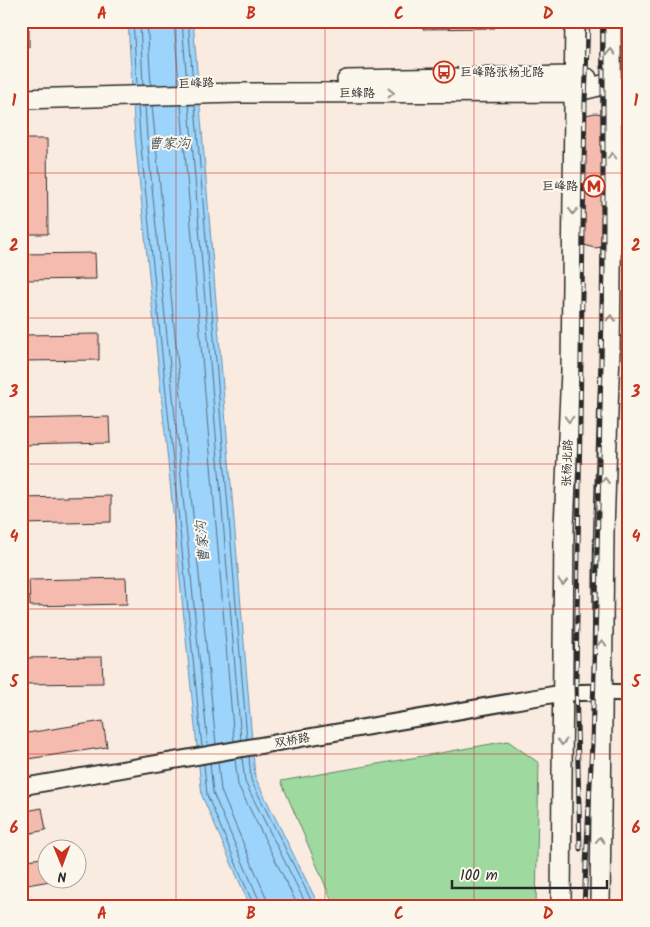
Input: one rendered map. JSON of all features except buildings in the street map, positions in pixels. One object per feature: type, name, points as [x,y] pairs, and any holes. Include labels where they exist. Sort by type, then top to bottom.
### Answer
[{"type":"main road","name":"张杨北路","points":[[561,906],[564,527],[571,371],[575,21]]},
{"type":"main road","points":[[600,906],[604,530],[610,351],[612,197],[611,21]]},
{"type":"main road","name":"巨峰路","points":[[21,99],[101,91],[237,87],[611,83]]},
{"type":"main road","name":"巨峰路","points":[[21,86],[101,91]]},
{"type":"street","name":"双桥路","points":[[21,787],[562,693],[629,693]]},
{"type":"green space","points":[[206,21],[380,21],[380,23],[206,26]]},
{"type":"green space","points":[[508,741],[539,763],[536,906],[334,906],[281,781]]},
{"type":"water","name":"曹家沟","points":[[128,21],[193,21],[255,777],[319,906],[250,906],[202,796],[135,138]]},
{"type":"railway","points":[[580,849],[576,681],[585,102],[588,21]]},
{"type":"railway","points":[[584,906],[592,743],[596,605],[603,267],[603,21]]},
{"type":"place","name":"巨峰路张杨北路","points":[[444,72]]},
{"type":"place","name":"巨峰路","points":[[594,186]]}]
